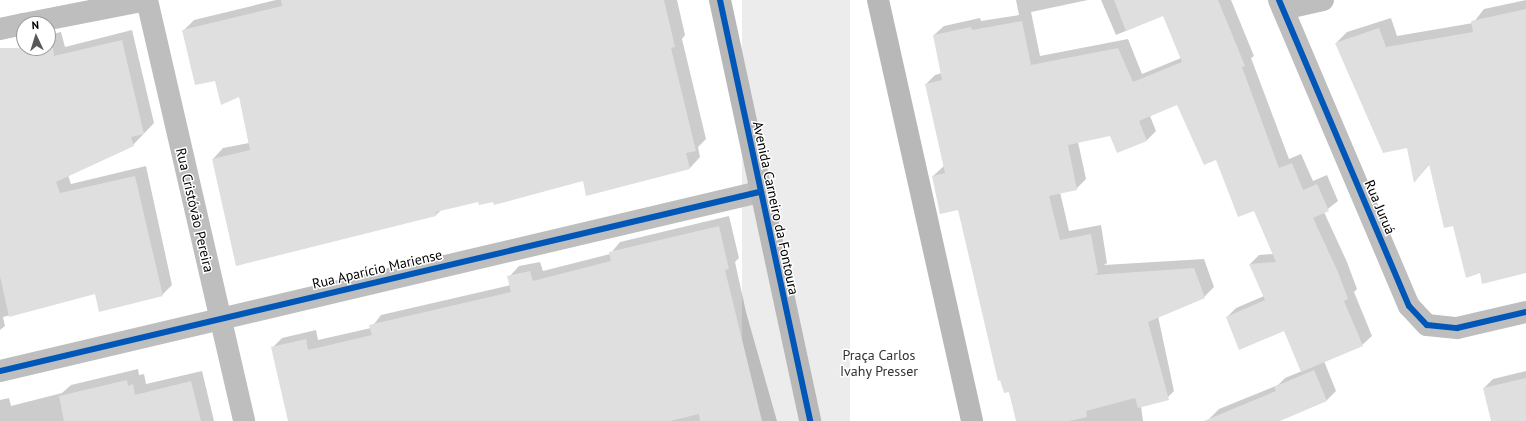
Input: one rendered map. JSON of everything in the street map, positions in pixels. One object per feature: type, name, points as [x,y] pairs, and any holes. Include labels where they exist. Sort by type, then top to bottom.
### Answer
[{"type":"main road","name":"Avenida Carneiro da Fontoura","points":[[720,0],[759,192],[810,421]]},
{"type":"main road","points":[[878,0],[972,421]]},
{"type":"street","points":[[56,18],[146,0]]},
{"type":"street","name":"Rua Cristóvão Pereira","points":[[146,0],[244,421]]},
{"type":"street","points":[[1281,5],[1323,0]]},
{"type":"street","name":"Rua Juruá","points":[[1281,5],[1409,306],[1426,325],[1457,328],[1526,312]]},
{"type":"street","points":[[0,29],[16,26]]},
{"type":"street","name":"Rua Aparício Mariense","points":[[0,371],[759,192]]},
{"type":"green space","points":[[742,0],[850,0],[850,421],[742,421]]},
{"type":"building","points":[[281,0],[664,0],[675,47],[671,48],[696,151],[686,153],[690,169],[586,196],[583,181],[494,205],[493,202],[479,205],[478,202],[436,212],[436,216],[236,266],[212,159],[250,150],[239,97],[221,105],[215,81],[195,85],[182,30],[282,6]]},
{"type":"building","points":[[1114,0],[1218,0],[1245,66],[1242,67],[1279,168],[1292,163],[1303,190],[1317,184],[1329,211],[1313,218],[1338,272],[1348,299],[1344,301],[1363,346],[1301,372],[1284,331],[1239,350],[1226,317],[1265,300],[1249,264],[1276,262],[1254,211],[1238,217],[1216,160],[1204,165],[1177,105],[1139,121],[1147,141],[1117,153],[1110,136],[1068,145],[1077,190],[1049,196],[1060,240],[1091,234],[1098,273],[1094,275],[1194,268],[1205,298],[1148,322],[1169,400],[1138,408],[1135,398],[1086,411],[1087,417],[1069,421],[1016,421],[1009,392],[1004,393],[1000,380],[998,381],[958,210],[940,214],[932,176],[945,173],[925,84],[942,80],[933,35],[971,27],[972,30],[1022,21],[1031,65],[1118,48],[1133,82],[1182,62],[1163,16],[1126,31]]},
{"type":"building","points":[[1526,9],[1526,273],[1482,284],[1480,273],[1466,278],[1453,226],[1444,228],[1429,164],[1414,183],[1407,148],[1383,153],[1335,43],[1379,28],[1386,47],[1473,32],[1471,21]]},
{"type":"building","points":[[122,40],[144,134],[131,137],[134,146],[56,182],[60,193],[135,176],[163,296],[99,312],[95,294],[9,317],[0,276],[0,48],[16,48],[16,56],[56,56]]},
{"type":"building","points":[[719,226],[729,269],[725,270],[762,421],[700,421],[699,414],[670,421],[288,421],[271,347],[306,339],[308,350],[372,335],[369,325],[511,292],[507,276],[530,271],[533,281],[611,261],[609,252]]},
{"type":"building","points":[[1314,370],[1327,401],[1280,421],[1204,421],[1276,391],[1274,387]]},
{"type":"building","points":[[1526,378],[1526,421],[1491,421],[1483,388]]},
{"type":"building","points":[[127,380],[128,386],[133,384],[135,395],[191,381],[201,421],[64,421],[59,396]]},
{"type":"cycle path","points":[[720,0],[810,421]]},
{"type":"cycle path","points":[[1279,0],[1409,306],[1427,325],[1457,328],[1526,312]]},
{"type":"cycle path","points":[[0,371],[759,192]]},
{"type":"park label","name":"Praça Carlos Ivahy Presser","points":[[879,364]]}]
